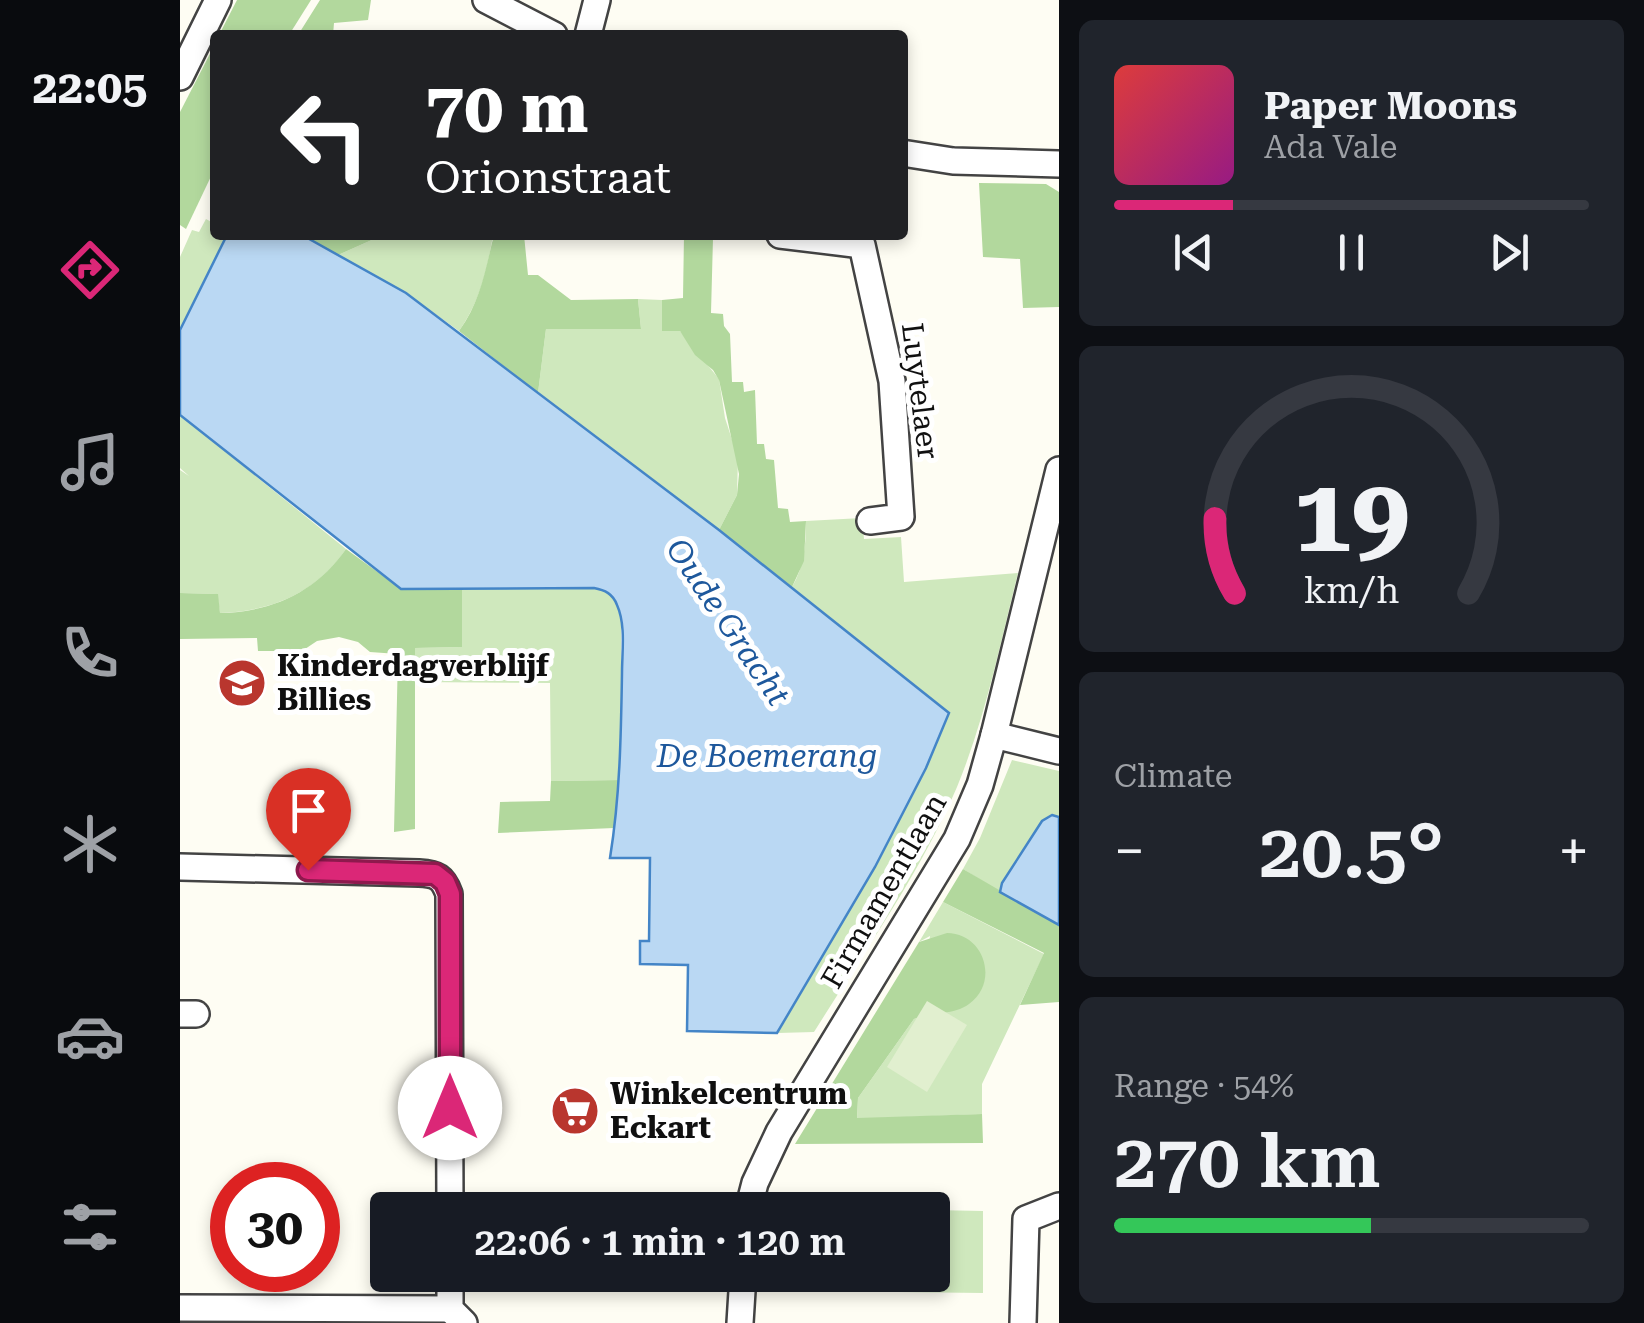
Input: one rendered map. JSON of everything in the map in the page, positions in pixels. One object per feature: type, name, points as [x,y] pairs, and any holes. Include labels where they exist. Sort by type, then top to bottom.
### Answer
[{"type":"street","points":[[180,77],[218,0]]},
{"type":"street","points":[[486,0],[544,30]]},
{"type":"street","points":[[589,30],[597,0]]},
{"type":"street","points":[[908,153],[952,161],[1059,164]]},
{"type":"street","name":"Luytelaer","points":[[862,240],[892,381],[901,517],[870,520]]},
{"type":"street","name":"Firmamentlaan","points":[[753,1192],[778,1132],[957,840],[980,784],[994,735],[1059,470]]},
{"type":"street","points":[[994,735],[1059,751]]},
{"type":"street","points":[[180,868],[435,874],[445,882],[450,894],[450,1192]]},
{"type":"street","points":[[1024,1323],[1026,1219],[1049,1210]]},
{"type":"street","points":[[740,1323],[741,1292]]},
{"type":"street","points":[[180,1308],[457,1316]]},
{"type":"green space","points":[[237,0],[311,0],[292,30],[222,30]]},
{"type":"green space","points":[[320,0],[371,0],[368,20],[334,23],[333,30],[301,30]]},
{"type":"green space","points":[[210,54],[210,179],[186,229],[180,225],[180,112]]},
{"type":"green space","points":[[979,183],[1046,184],[1059,192],[1059,307],[1023,308],[1020,259],[983,257]]},
{"type":"green space","points":[[206,219],[210,221],[210,240],[225,240],[180,330],[180,257],[192,230],[199,232]]},
{"type":"green space","points":[[311,240],[372,240],[338,255]]},
{"type":"green space","points":[[372,240],[492,240],[482,285],[459,331],[406,293],[338,255]]},
{"type":"green space","points":[[493,240],[524,240],[528,275],[538,275],[571,300],[638,299],[641,329],[546,329],[538,393],[459,331],[485,273]]},
{"type":"green space","points":[[684,240],[713,240],[711,313],[723,314],[724,326],[730,334],[732,382],[743,382],[744,392],[755,390],[757,444],[764,444],[766,459],[774,460],[778,508],[788,509],[790,522],[806,521],[804,561],[792,587],[719,530],[737,495],[739,474],[719,380],[695,355],[680,331],[662,331],[662,300],[683,298]]},
{"type":"green space","points":[[638,299],[662,300],[662,331],[680,331],[719,379],[725,418],[738,458],[737,495],[719,530],[538,393],[546,329],[641,329]]},
{"type":"green space","points":[[180,415],[346,549],[321,577],[291,597],[239,611],[220,613],[217,594],[180,593],[180,470],[189,476],[180,468]]},
{"type":"green space","points":[[862,518],[864,539],[901,537],[904,582],[1018,573],[976,735],[957,787],[926,851],[814,1032],[778,1033],[875,867],[926,768],[949,713],[792,587],[804,555],[806,521]]},
{"type":"green space","points":[[346,549],[401,589],[462,589],[462,647],[415,648],[415,829],[394,832],[398,654],[370,652],[358,642],[339,637],[317,641],[302,651],[258,651],[257,638],[180,639],[180,593],[218,594],[220,613],[257,609],[307,588]]},
{"type":"green space","points":[[594,588],[612,597],[621,615],[621,780],[551,781],[550,683],[415,682],[415,648],[462,647],[462,589]]},
{"type":"green space","points":[[1012,760],[1059,771],[1059,817],[1052,815],[1042,821],[1000,892],[963,869]]},
{"type":"green space","points":[[621,780],[614,828],[498,833],[500,802],[550,801],[551,781]]},
{"type":"green space","points":[[963,869],[1059,925],[1059,1002],[1020,1005],[1044,953],[943,902]]},
{"type":"green space","points":[[943,902],[1044,954],[982,1084],[982,1114],[857,1119],[858,1098],[914,1019],[921,1016],[930,936],[919,942]]},
{"type":"green space","points":[[947,933],[960,935],[978,950],[984,960],[984,984],[963,1008],[914,1019],[858,1098],[857,1118],[982,1114],[983,1143],[795,1144],[919,942]]},
{"type":"green space","points":[[927,1001],[967,1025],[927,1092],[887,1067]]},
{"type":"green space","points":[[950,1210],[983,1211],[983,1293],[897,1292],[950,1292]]},
{"type":"water","name":"De Boemerang","points":[[225,240],[311,240],[406,293],[719,530],[949,713],[926,768],[875,867],[777,1033],[687,1031],[688,965],[640,964],[640,941],[649,941],[650,858],[610,858],[619,766],[623,639],[620,613],[611,595],[594,588],[401,589],[180,415],[180,330]]},
{"type":"water","points":[[1052,815],[1059,817],[1059,925],[1000,892],[1042,821]]},
{"type":"place","name":"Kinderdagverblijf Billies","points":[[242,683]]},
{"type":"place","name":"Winkelcentrum Eckart","points":[[575,1111]]},
{"type":"route","points":[[308,870],[435,874],[445,882],[450,894],[450,1108]]},
{"type":"water label","name":"Oude Gracht","points":[[728,622]]}]
